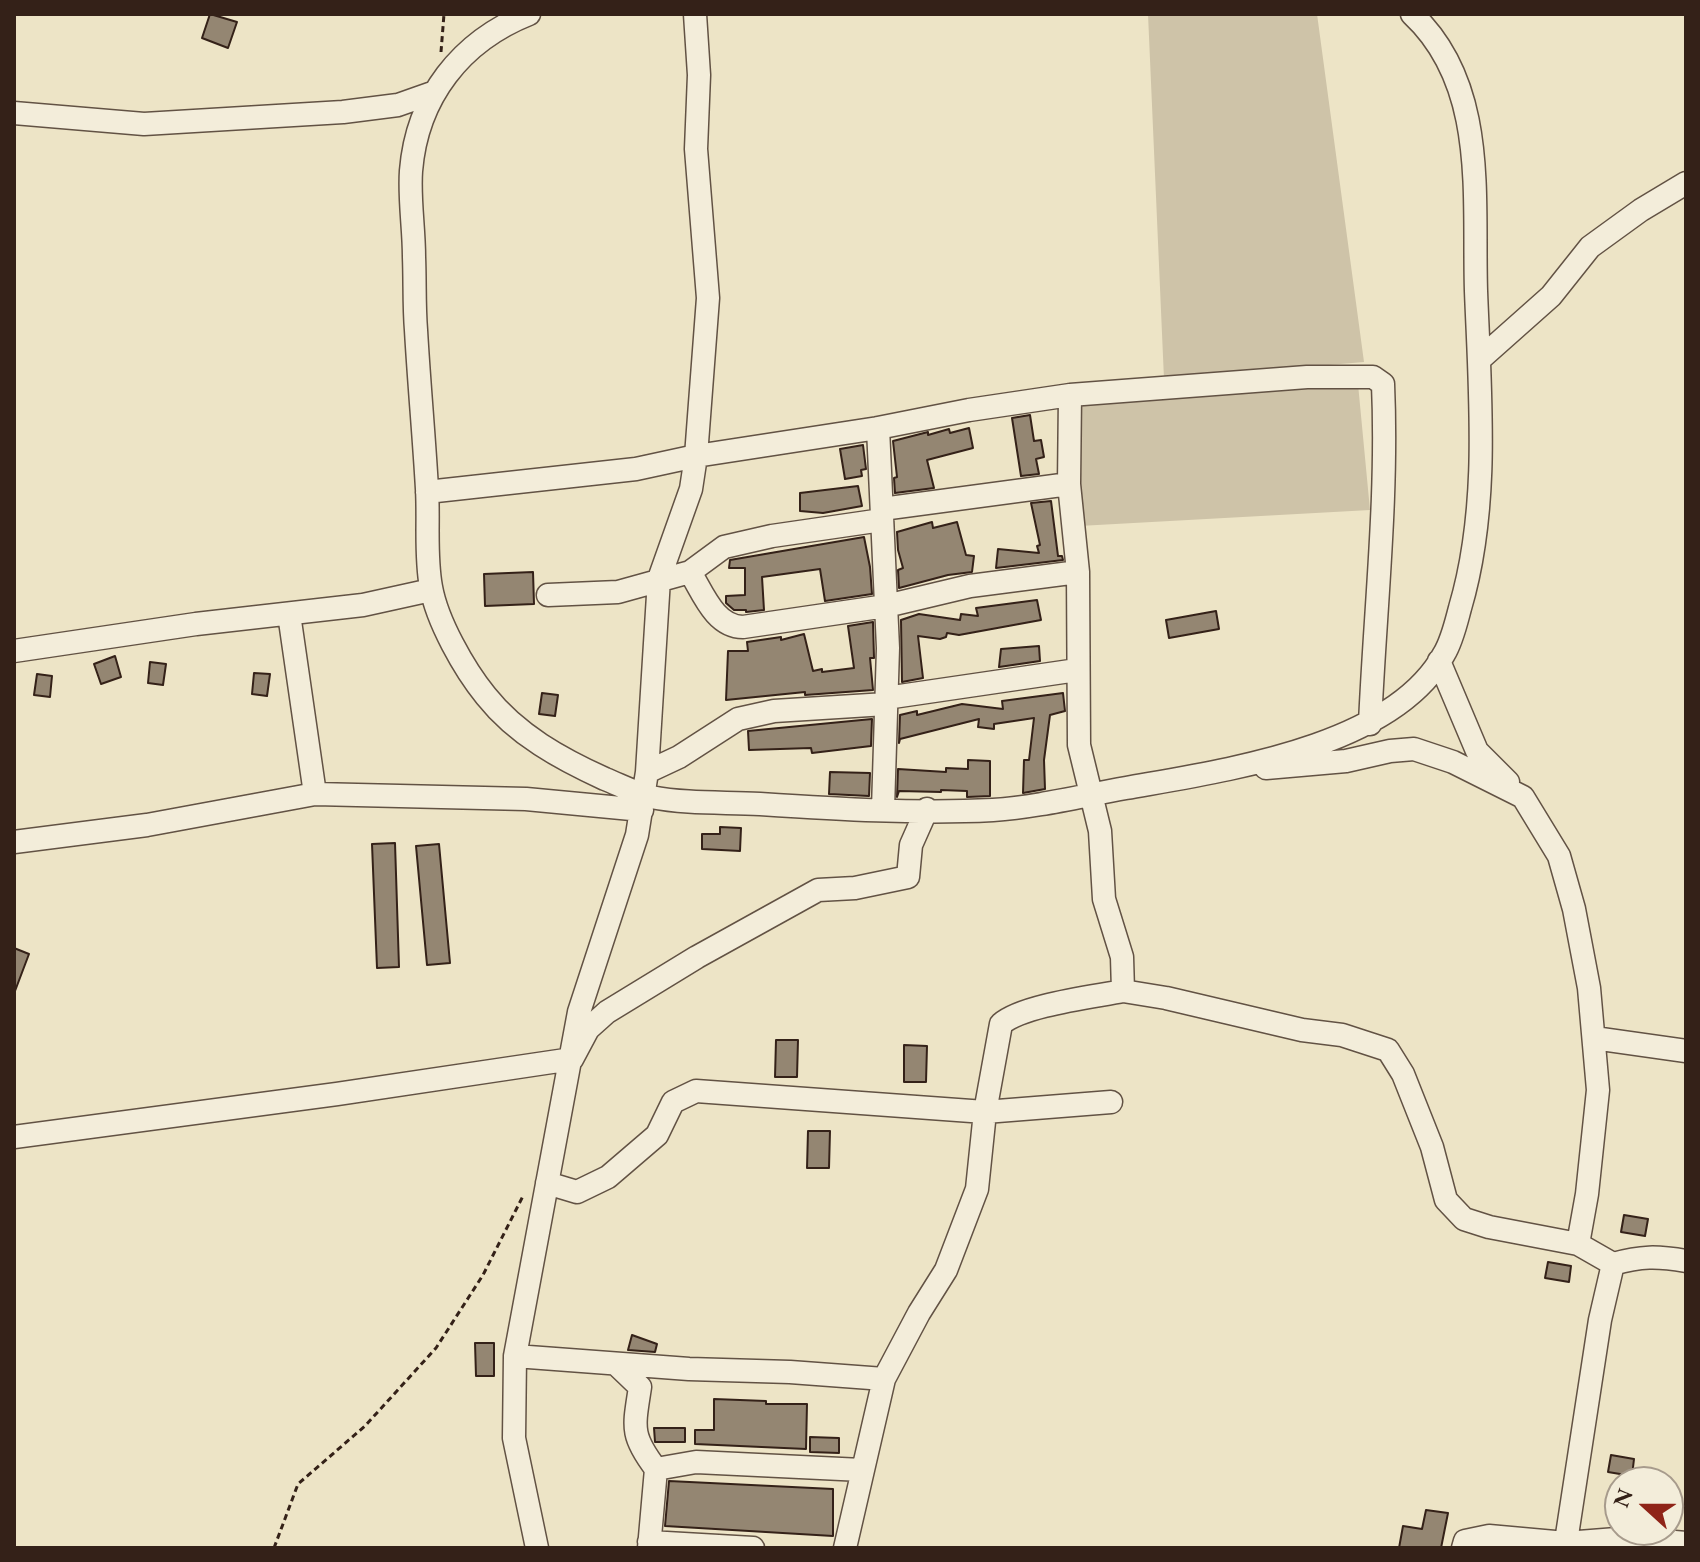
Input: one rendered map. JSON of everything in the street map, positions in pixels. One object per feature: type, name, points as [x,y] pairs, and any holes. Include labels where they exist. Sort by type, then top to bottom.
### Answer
[{"type":"street","points":[[529,14],[491,34],[451,68],[432,93],[419,129],[411,168],[415,315],[431,590],[464,665],[507,719],[567,762],[643,803]]},
{"type":"street","points":[[537,1548],[514,1438],[515,1356],[539,1184],[572,1059],[579,1012],[637,835],[647,772],[659,579],[691,489],[696,456],[708,298],[696,149],[699,75],[695,14]]},
{"type":"street","points":[[14,842],[147,825],[315,794],[883,809],[986,810],[1036,806],[1233,769],[1370,724],[1408,696],[1439,661],[1455,626],[1471,563],[1478,499],[1479,360],[1474,175],[1464,100],[1456,75],[1440,45],[1412,14]]},
{"type":"street","points":[[14,113],[144,124],[343,112],[398,105],[432,93]]},
{"type":"street","points":[[1479,360],[1551,296],[1590,247],[1641,210],[1686,183]]},
{"type":"street","points":[[427,492],[623,471],[696,456],[1070,395],[1307,377],[1354,376],[1380,380],[1383,384],[1384,411],[1382,545],[1370,724]]},
{"type":"street","points":[[1070,395],[1069,484],[1078,572],[1079,745],[1100,831],[1104,899],[1122,957],[1123,991]]},
{"type":"street","points":[[878,428],[888,648],[883,809]]},
{"type":"street","points":[[548,595],[618,592],[690,572],[724,547],[882,515],[1069,484]]},
{"type":"street","points":[[690,572],[718,617],[733,627],[886,606],[970,586],[1078,572]]},
{"type":"street","points":[[14,651],[196,624],[363,605],[431,590]]},
{"type":"street","points":[[289,614],[315,794]]},
{"type":"street","points":[[1439,661],[1477,751],[1523,797],[1559,856],[1574,909],[1589,988],[1598,1090],[1587,1194],[1578,1244]]},
{"type":"street","points":[[647,772],[679,757],[738,719],[774,711],[886,701],[1077,670]]},
{"type":"street","points":[[1233,769],[1300,766],[1414,749],[1453,762],[1523,797]]},
{"type":"street","points":[[572,1059],[588,1029],[607,1012],[772,914],[818,890],[855,888],[908,877],[911,845],[927,809]]},
{"type":"street","points":[[845,1548],[884,1379],[946,1270],[977,1189],[985,1112],[998,1035],[1004,1021],[1038,1009],[1123,991],[1302,1030],[1342,1035],[1388,1050],[1403,1074],[1432,1147],[1446,1200],[1464,1219],[1489,1227],[1578,1244],[1601,1260],[1613,1264],[1639,1257],[1686,1261]]},
{"type":"street","points":[[1594,1038],[1686,1051]]},
{"type":"street","points":[[14,1137],[572,1059]]},
{"type":"street","points":[[539,1184],[577,1192],[608,1177],[657,1135],[673,1102],[696,1091],[985,1112],[1111,1102]]},
{"type":"street","points":[[1565,1546],[1600,1320],[1613,1264]]},
{"type":"street","points":[[515,1356],[884,1379]]},
{"type":"street","points":[[616,1364],[640,1387],[633,1428],[656,1469],[649,1545],[753,1548]]},
{"type":"street","points":[[656,1469],[696,1462],[862,1470]]},
{"type":"street","points":[[1463,1548],[1465,1541],[1489,1536],[1565,1546],[1629,1538],[1686,1543]]},
{"type":"path","points":[[274,1548],[298,1484],[365,1426],[436,1348],[539,1184]]},
{"type":"shaded area","points":[[1148,14],[1317,14],[1364,362],[1164,379]]},
{"type":"shaded area","points":[[1358,384],[1370,510],[1079,526],[1076,404]]},
{"type":"building","points":[[210,14],[237,22],[228,48],[202,38]]},
{"type":"building","points":[[1030,415],[1034,441],[1041,440],[1044,457],[1036,459],[1039,474],[1021,476],[1012,418]]},
{"type":"building","points":[[969,428],[973,448],[927,460],[934,488],[895,493],[894,478],[897,477],[893,441],[928,432],[928,435],[949,429],[950,433]]},
{"type":"building","points":[[863,445],[866,469],[861,470],[862,476],[845,479],[840,449]]},
{"type":"building","points":[[858,486],[862,506],[823,513],[800,511],[800,493]]},
{"type":"building","points":[[1051,501],[1058,556],[1062,556],[1063,560],[996,568],[998,549],[1039,553],[1031,503]]},
{"type":"building","points":[[932,522],[933,528],[957,522],[966,555],[974,556],[972,572],[899,588],[898,570],[903,568],[897,532]]},
{"type":"building","points":[[864,537],[872,594],[825,601],[820,569],[762,577],[764,610],[734,610],[726,603],[726,596],[745,595],[745,568],[729,568],[730,560]]},
{"type":"building","points":[[533,572],[534,604],[485,606],[484,574]]},
{"type":"building","points":[[1037,600],[1041,620],[959,635],[947,633],[940,639],[918,636],[923,678],[902,682],[901,620],[919,614],[960,620],[961,614],[978,616],[976,608]]},
{"type":"building","points":[[1216,611],[1219,629],[1169,638],[1166,620]]},
{"type":"building","points":[[873,622],[874,658],[870,658],[873,690],[805,695],[805,692],[726,700],[728,651],[748,651],[747,642],[781,637],[781,640],[804,634],[813,671],[854,668],[848,626]]},
{"type":"building","points":[[1039,646],[1040,661],[999,667],[1001,649]]},
{"type":"building","points":[[115,656],[121,677],[101,684],[94,664]]},
{"type":"building","points":[[150,662],[166,664],[163,685],[148,683]]},
{"type":"building","points":[[254,673],[270,674],[267,696],[252,694]]},
{"type":"building","points":[[37,674],[52,676],[50,697],[34,695]]},
{"type":"building","points":[[542,693],[558,695],[555,716],[539,714]]},
{"type":"building","points":[[1063,693],[1065,711],[1050,715],[1044,760],[1045,789],[1023,793],[1024,760],[1029,760],[1034,718],[994,724],[994,729],[978,727],[979,719],[900,739],[899,743],[900,715],[917,711],[917,715],[962,704],[1003,709],[1002,701]]},
{"type":"building","points":[[872,719],[871,746],[812,753],[811,748],[749,750],[748,731]]},
{"type":"building","points":[[968,760],[990,761],[990,796],[967,797],[967,791],[941,790],[899,791],[897,797],[898,769],[946,772],[946,768],[968,769]]},
{"type":"building","points":[[830,772],[870,773],[869,796],[829,794]]},
{"type":"building","points":[[720,827],[741,828],[740,851],[702,849],[702,834],[720,834]]},
{"type":"building","points":[[395,843],[399,967],[377,968],[372,844]]},
{"type":"building","points":[[439,844],[450,963],[427,965],[416,846]]},
{"type":"building","points":[[14,948],[29,954],[15,991],[14,991]]},
{"type":"building","points":[[776,1040],[798,1040],[797,1077],[775,1077]]},
{"type":"building","points":[[904,1045],[927,1046],[926,1082],[904,1082]]},
{"type":"building","points":[[808,1131],[830,1131],[829,1168],[807,1168]]},
{"type":"building","points":[[1624,1215],[1648,1219],[1645,1236],[1621,1232]]},
{"type":"building","points":[[1548,1262],[1571,1266],[1569,1282],[1545,1278]]},
{"type":"building","points":[[632,1335],[657,1344],[655,1352],[628,1350]]},
{"type":"building","points":[[475,1343],[494,1343],[494,1376],[476,1376]]},
{"type":"building","points":[[714,1399],[807,1404],[806,1449],[695,1444],[695,1430],[714,1430]]},
{"type":"building","points":[[654,1428],[685,1428],[685,1442],[655,1442]]},
{"type":"building","points":[[810,1437],[839,1438],[839,1453],[810,1452]]},
{"type":"building","points":[[1611,1455],[1634,1459],[1633,1466],[1609,1466]]},
{"type":"building","points":[[669,1481],[833,1489],[833,1536],[665,1526]]},
{"type":"building","points":[[1426,1510],[1448,1513],[1441,1548],[1399,1548],[1403,1526],[1422,1529]]}]
